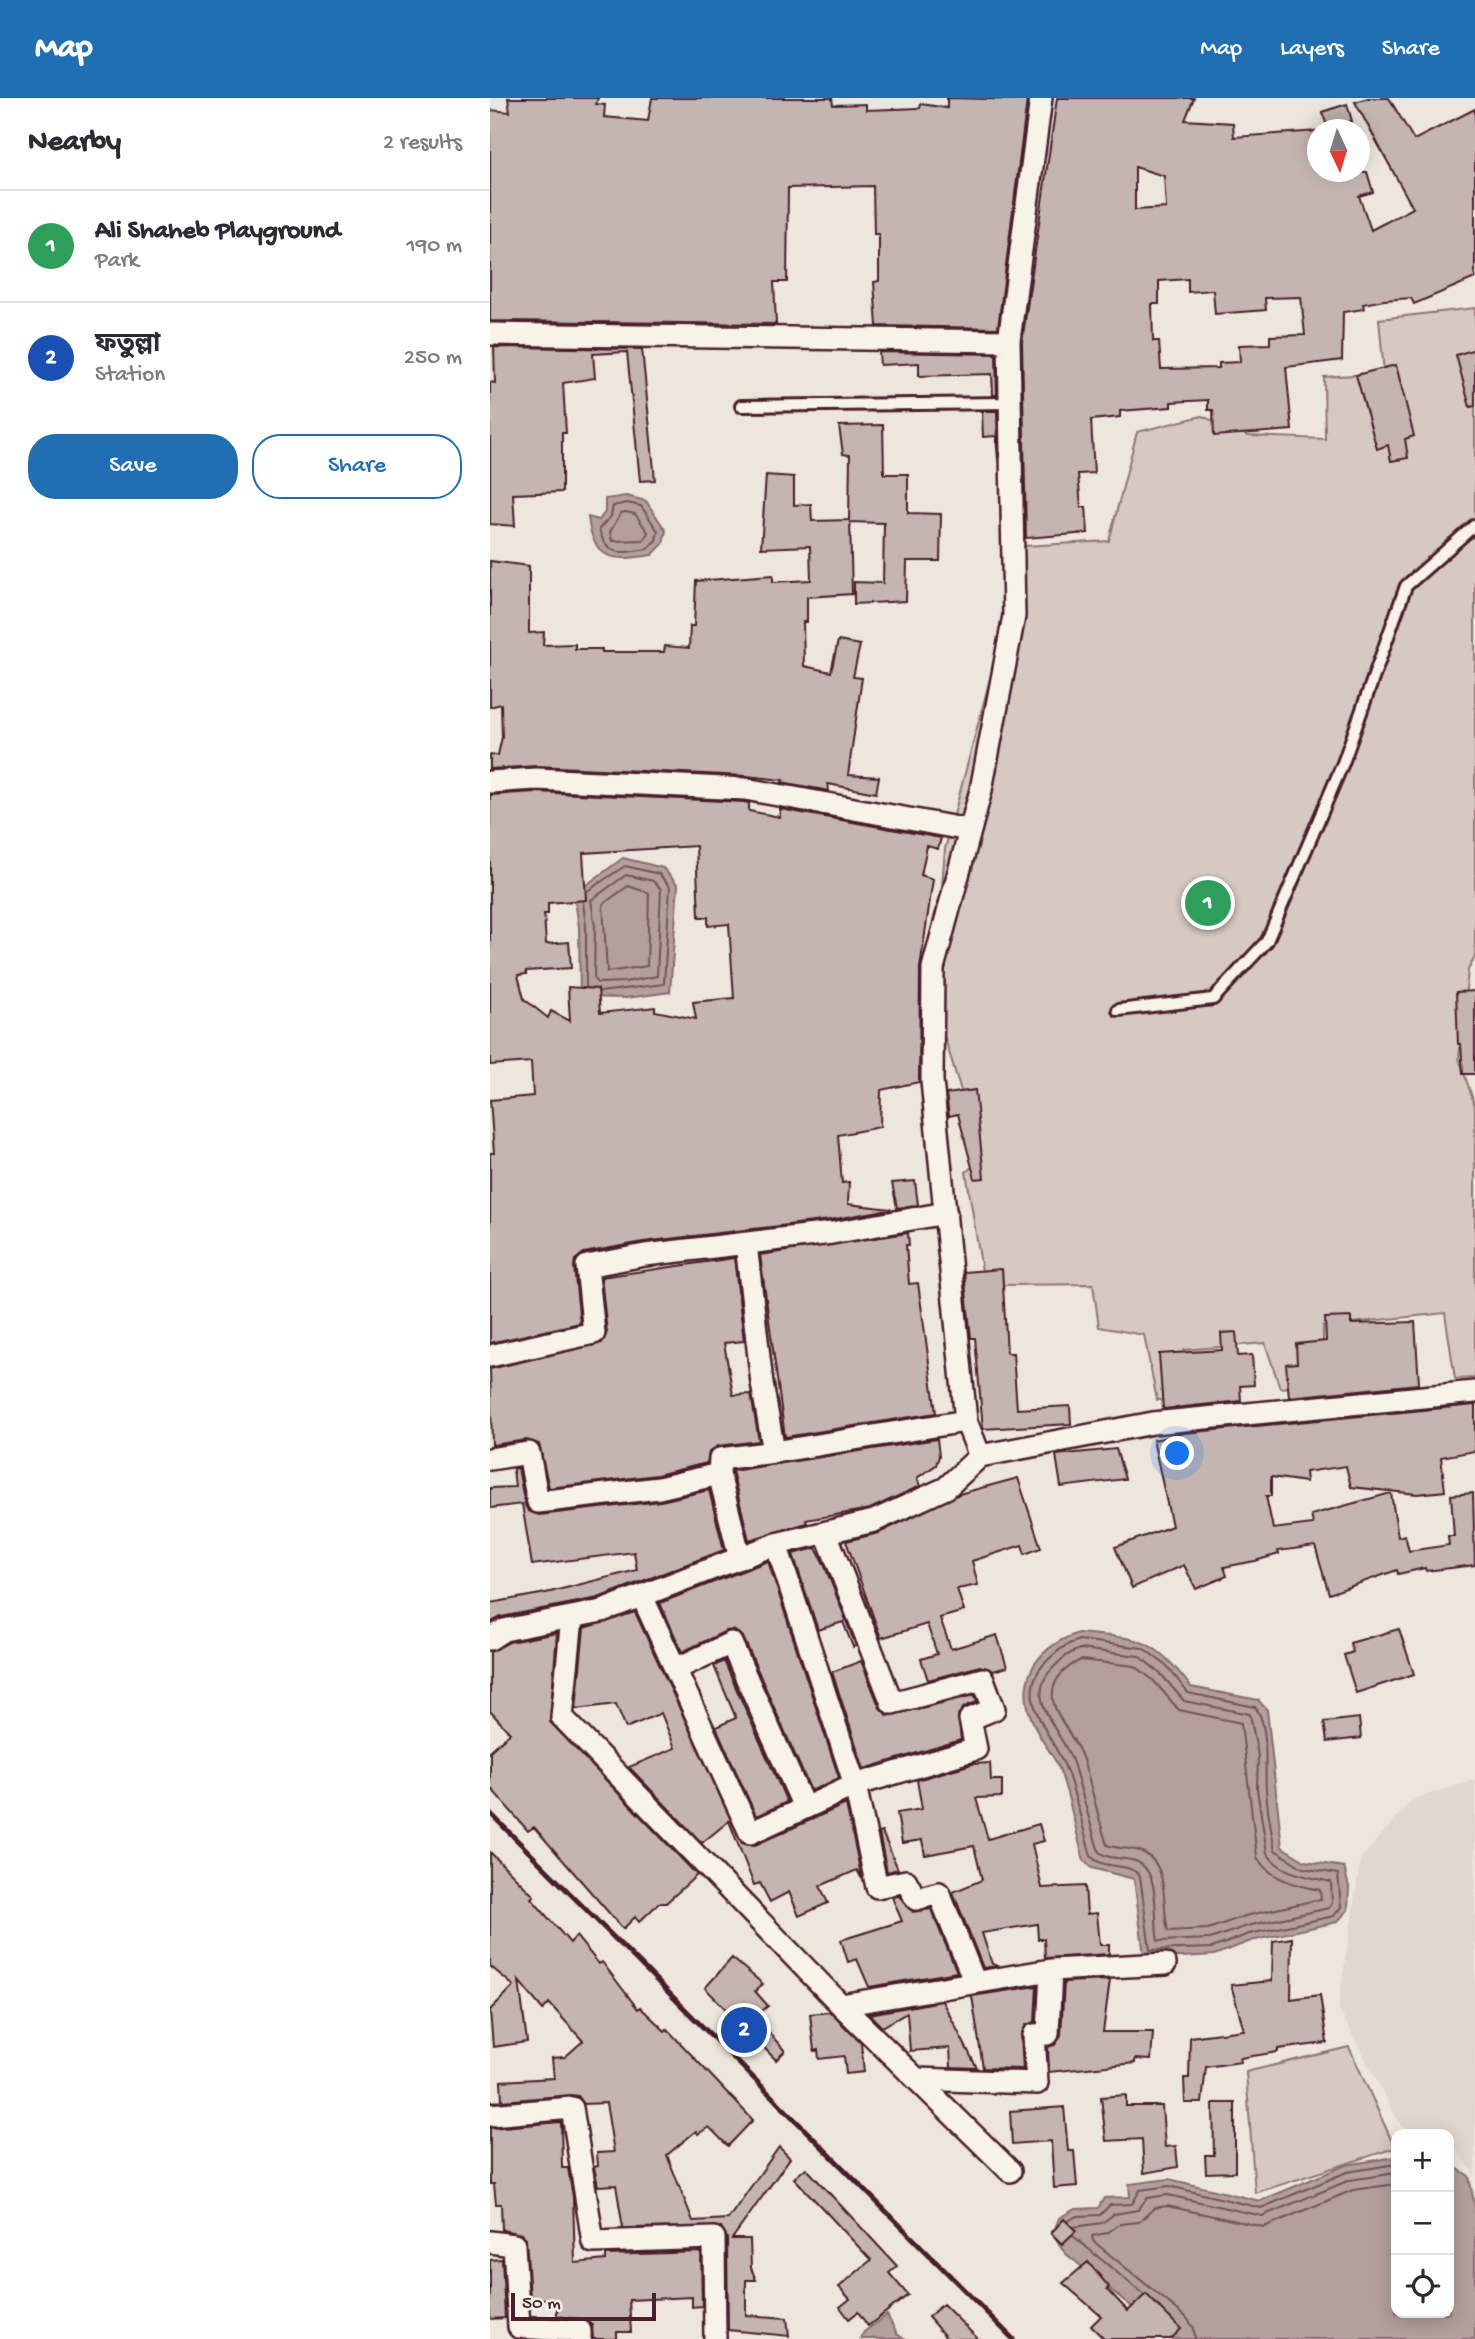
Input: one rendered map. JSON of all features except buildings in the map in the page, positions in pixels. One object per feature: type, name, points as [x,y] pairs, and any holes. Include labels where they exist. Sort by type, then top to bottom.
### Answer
[{"type":"street","points":[[980,1456],[966,1421],[932,1081],[933,968],[981,790],[1014,616],[1009,341],[1041,98]]},
{"type":"street","points":[[490,334],[1009,341]]},
{"type":"street","points":[[490,782],[536,779],[745,789],[969,830]]},
{"type":"street","points":[[490,1356],[594,1333],[586,1266],[645,1255],[832,1234],[946,1213]]},
{"type":"street","points":[[746,1244],[762,1383],[774,1452]]},
{"type":"street","points":[[490,1639],[504,1630],[572,1618],[642,1595],[776,1544],[874,1521],[946,1488],[980,1456],[1153,1423],[1475,1392]]},
{"type":"street","points":[[740,1558],[719,1474],[720,1459],[966,1421]]},
{"type":"street","points":[[490,1459],[529,1453],[538,1502],[659,1488],[719,1474]]},
{"type":"street","points":[[642,1595],[750,1833],[855,1785],[976,1749],[970,1719],[994,1709],[983,1679],[892,1703],[826,1533]]},
{"type":"street","points":[[776,1544],[855,1785],[877,1887],[906,1881],[916,1899],[939,1893],[975,1983]]},
{"type":"street","points":[[572,1618],[562,1717],[841,2005],[1010,2171]]},
{"type":"street","points":[[676,1669],[731,1643],[804,1807]]},
{"type":"street","points":[[841,2005],[1051,1970],[1165,1964]]},
{"type":"street","points":[[916,2079],[1037,2082],[1034,2035],[1048,2034],[1051,1970]]},
{"type":"street","points":[[490,2115],[572,2108],[593,2242],[714,2238],[715,2339]]},
{"type":"street","points":[[491,2237],[514,2245],[519,2327],[580,2331],[580,2339]]},
{"type":"lane","points":[[741,406],[1011,403]]},
{"type":"lane","points":[[1118,1010],[1213,999],[1267,941],[1343,763],[1406,586],[1475,525]]},
{"type":"shaded area","points":[[1475,308],[1475,957],[1468,970],[1459,1058],[1475,1106],[1475,1378],[1455,1379],[1445,1313],[1323,1326],[1323,1384],[1280,1388],[1265,1343],[1184,1350],[1189,1399],[1157,1400],[1144,1335],[1099,1327],[1093,1284],[1003,1285],[1002,1269],[982,1271],[966,1172],[982,1159],[933,1000],[945,849],[1025,546],[1109,541],[1137,432],[1202,416],[1248,436],[1325,439],[1324,377],[1384,373],[1379,319]]},
{"type":"shaded area","points":[[1475,1780],[1475,2175],[1454,2148],[1454,2129],[1408,2129],[1401,2126],[1338,2008],[1361,1858],[1413,1799]]},
{"type":"shaded area","points":[[1349,2047],[1391,2139],[1391,2149],[1255,2193],[1246,2072]]},
{"type":"water","points":[[626,496],[646,501],[666,531],[663,544],[652,555],[616,557],[600,550],[595,543],[588,517],[599,520],[605,512],[605,499]]},
{"type":"water","points":[[623,858],[663,868],[678,885],[670,992],[626,998],[580,997],[579,927],[574,894]]},
{"type":"water","points":[[1078,1633],[1143,1643],[1165,1657],[1191,1687],[1258,1700],[1267,1710],[1282,1847],[1305,1861],[1344,1867],[1349,1887],[1348,1910],[1337,1922],[1251,1941],[1214,1955],[1166,1958],[1144,1955],[1134,1879],[1092,1868],[1084,1860],[1062,1777],[1029,1713],[1027,1683],[1032,1670],[1049,1648]]},
{"type":"water","points":[[1391,2158],[1391,2318],[1454,2318],[1454,2166],[1469,2176],[1475,2208],[1475,2339],[1172,2339],[1065,2253],[1053,2234],[1059,2218],[1075,2209],[1098,2208],[1104,2198],[1130,2197],[1129,2184],[1169,2179],[1260,2201],[1346,2165]]},
{"type":"water","points":[[887,2315],[897,2334],[904,2339],[860,2339],[864,2332]]},
{"type":"railway","points":[[490,1813],[1013,2339]]},
{"type":"place","name":"Ali Shaheb Playground","points":[[1208,903]]},
{"type":"place","name":"ফতুল্লা","points":[[744,2030]]}]
